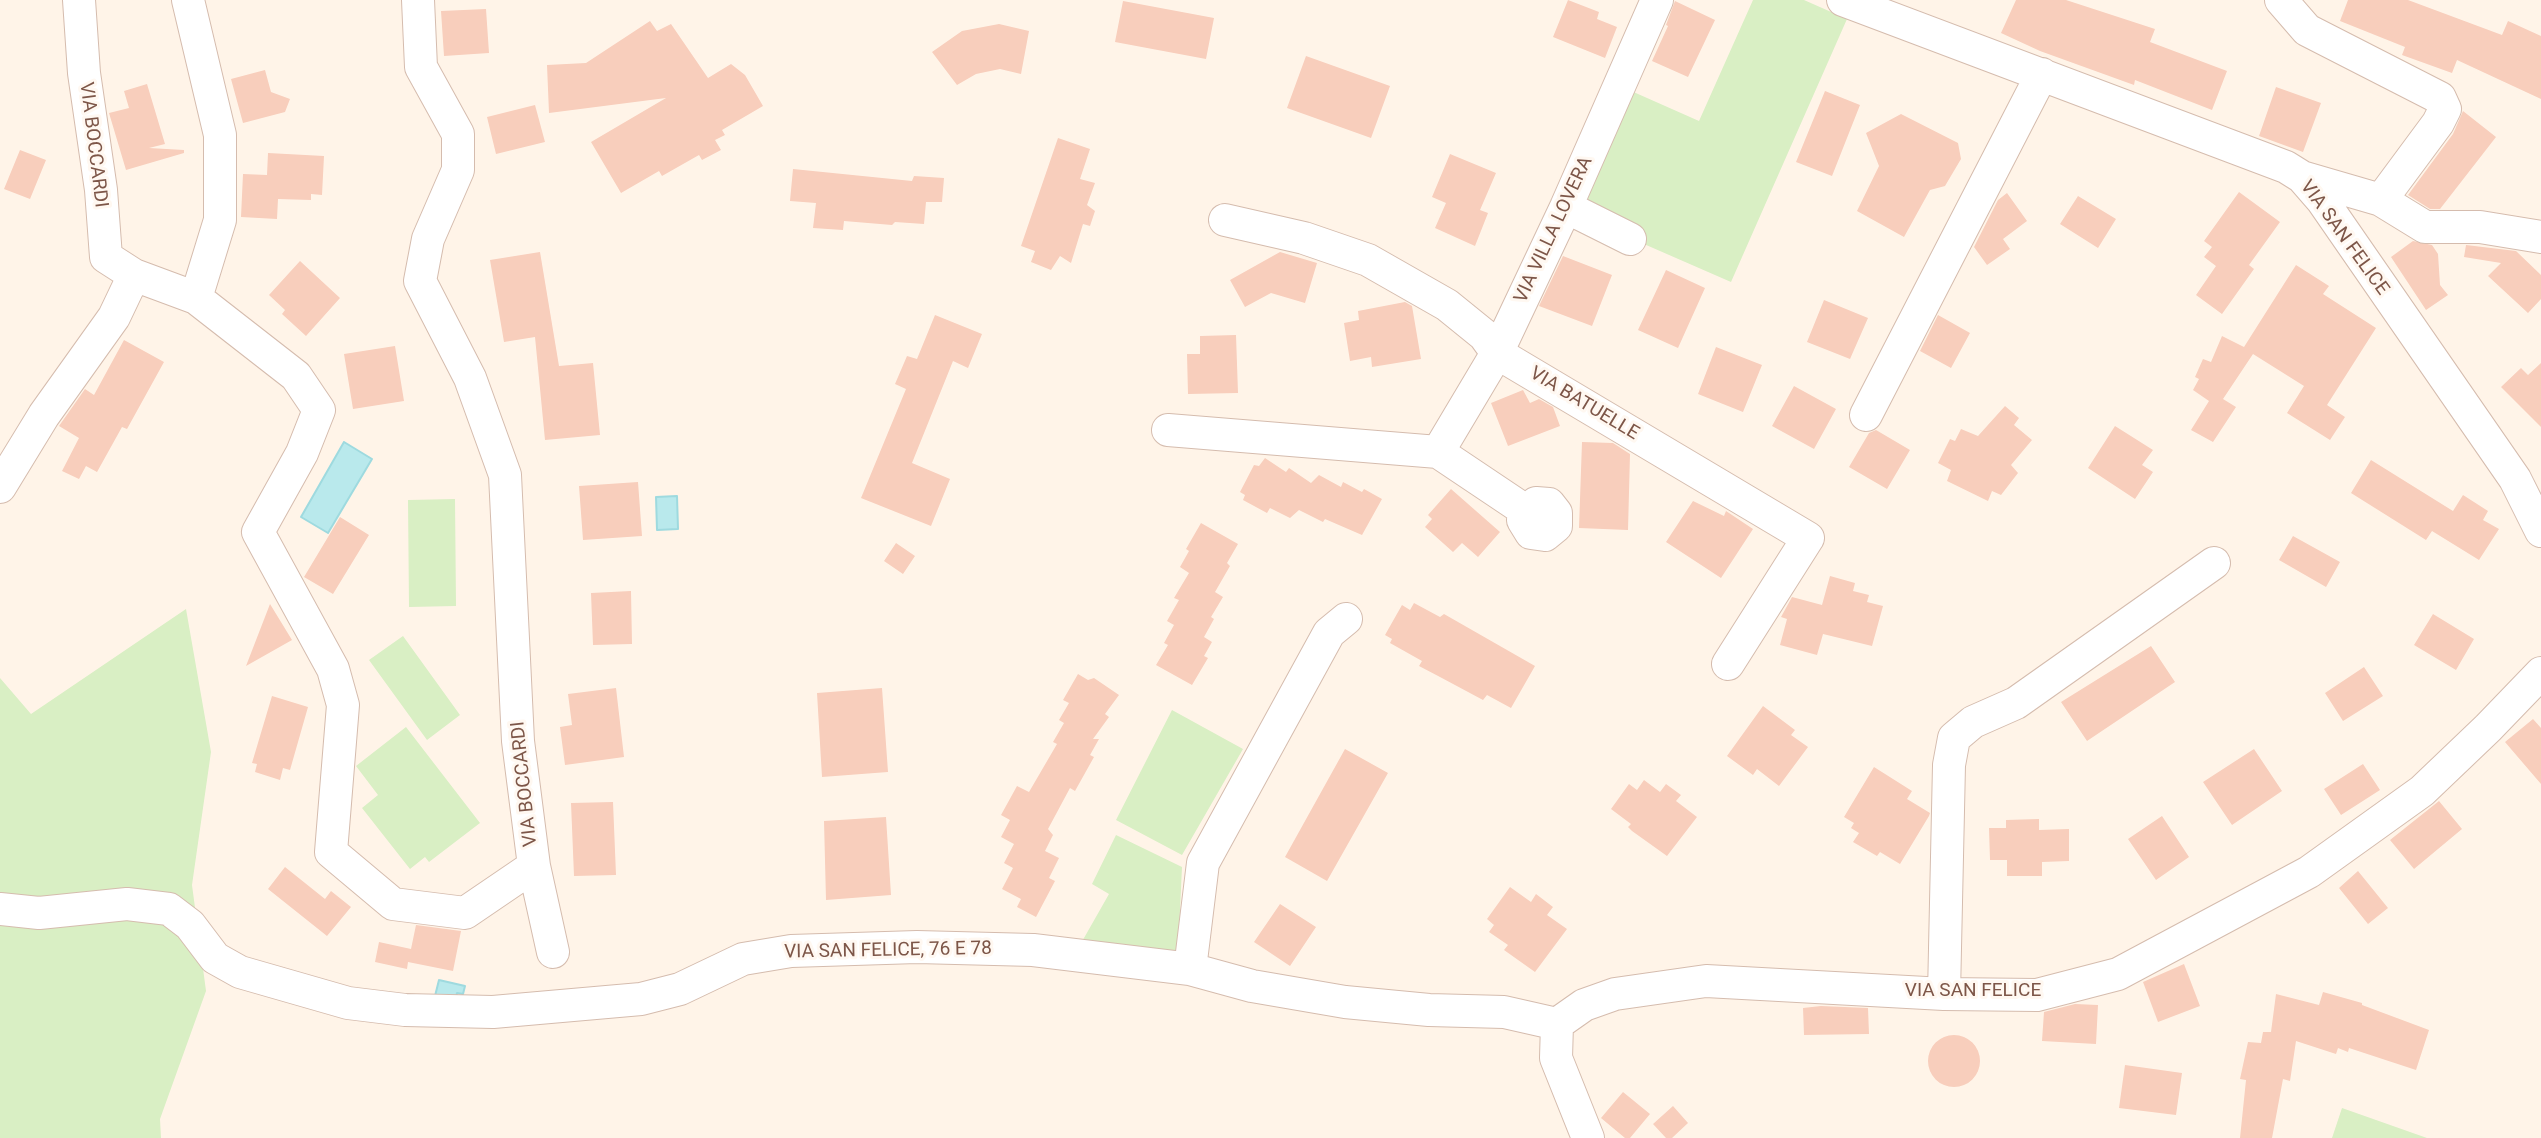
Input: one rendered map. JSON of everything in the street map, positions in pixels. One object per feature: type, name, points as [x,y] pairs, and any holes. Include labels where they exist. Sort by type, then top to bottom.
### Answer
[{"type":"street","name":"VIA BOCCARDI","points":[[79,0],[84,73],[101,190],[106,257],[134,275],[196,298],[296,376],[318,410],[302,453],[258,532],[333,669],[343,705],[331,852],[393,904],[465,913],[534,866],[518,741],[505,475],[470,378],[420,281],[428,239],[458,170],[458,134],[421,68],[418,0]]},
{"type":"street","points":[[188,0],[220,135],[220,220],[196,298]]},
{"type":"street","name":"VIA VILLA LOVERA","points":[[1438,452],[1497,353],[1566,207],[1657,0]]},
{"type":"street","name":"VIA SAN FELICE","points":[[1843,0],[2286,167],[2302,177],[2322,200],[2515,479],[2541,531]]},
{"type":"street","points":[[2281,0],[2307,30],[2440,98],[2445,109],[2438,123],[2381,200]]},
{"type":"street","points":[[1866,415],[2042,75]]},
{"type":"street","points":[[2302,177],[2381,200],[2425,227],[2480,227],[2541,237]]},
{"type":"street","points":[[1566,207],[1630,239]]},
{"type":"street","name":"VIA BATUELLE","points":[[1225,220],[1304,238],[1368,260],[1447,305],[1484,335],[1497,353],[1808,538],[1728,664]]},
{"type":"street","points":[[0,487],[44,415],[114,317],[134,275]]},
{"type":"street","points":[[1168,430],[1438,452],[1526,511]]},
{"type":"street","points":[[1944,994],[1949,765],[1954,738],[1973,722],[2017,703],[2214,563]]},
{"type":"street","points":[[1190,969],[1203,863],[1329,633],[1346,619]]},
{"type":"street","name":"VIA SAN FELICE","points":[[1557,1024],[1584,1005],[1615,994],[1706,981],[1944,994],[2037,995],[2118,974],[2309,872],[2422,791],[2541,673]]},
{"type":"street","points":[[534,866],[558,979]]},
{"type":"street","name":"VIA SAN FELICE, 76 E 78","points":[[0,909],[39,913],[127,904],[169,909],[190,925],[215,958],[240,972],[348,1003],[405,1010],[493,1012],[558,979],[641,999],[680,989],[743,959],[791,951],[917,947],[1033,950],[1190,969],[1252,986],[1345,1002],[1429,1010],[1504,1013],[1557,1024]]},
{"type":"street","points":[[1557,1024],[1556,1058],[1588,1138]]},
{"type":"green space","points":[[1753,0],[1804,0],[1847,19],[1731,282],[1637,241],[1642,229],[1580,202],[1629,90],[1699,121]]},
{"type":"green space","points":[[455,499],[456,606],[409,607],[408,500]]},
{"type":"green space","points":[[186,609],[211,752],[192,885],[206,991],[160,1119],[161,1138],[0,1138],[0,678],[31,714]]},
{"type":"green space","points":[[403,636],[460,715],[427,740],[369,660]]},
{"type":"green space","points":[[1172,710],[1243,749],[1182,855],[1116,820]]},
{"type":"green space","points":[[406,727],[480,823],[429,862],[425,857],[410,869],[362,808],[378,795],[356,766]]},
{"type":"green space","points":[[1116,835],[1182,867],[1178,954],[1080,945],[1109,894],[1092,884]]},
{"type":"green space","points":[[2342,1108],[2427,1138],[2332,1138]]},
{"type":"water","points":[[344,442],[372,459],[328,533],[301,517]]},
{"type":"water","points":[[677,496],[678,529],[657,530],[656,497]]},
{"type":"water","points":[[439,980],[465,986],[463,994],[457,993],[455,1001],[435,996]]},
{"type":"building","points":[[1568,0],[1599,12],[1597,19],[1617,27],[1605,58],[1553,37]]},
{"type":"building","points":[[2016,0],[2066,0],[2155,29],[2150,42],[2227,71],[2212,110],[2135,80],[2134,85],[2040,51],[2001,33]]},
{"type":"building","points":[[2348,0],[2408,0],[2502,35],[2508,21],[2541,36],[2541,99],[2457,60],[2452,73],[2402,55],[2405,47],[2340,21]]},
{"type":"building","points":[[1123,1],[1214,18],[1206,59],[1115,42]]},
{"type":"building","points":[[1675,1],[1715,20],[1688,77],[1652,61],[1668,26],[1666,25]]},
{"type":"building","points":[[486,9],[489,53],[444,56],[441,11]]},
{"type":"building","points":[[650,21],[657,31],[671,24],[708,78],[731,64],[745,75],[763,106],[722,130],[725,135],[715,140],[721,150],[702,160],[699,155],[662,176],[659,171],[621,193],[591,142],[666,98],[549,113],[547,65],[586,63]]},
{"type":"building","points":[[999,24],[1029,31],[1021,74],[1000,69],[976,74],[957,85],[932,52],[962,31]]},
{"type":"building","points":[[1306,56],[1390,86],[1371,138],[1287,108]]},
{"type":"building","points":[[265,70],[271,92],[290,99],[285,112],[243,123],[231,79]]},
{"type":"building","points":[[147,84],[165,144],[149,148],[184,150],[184,153],[126,170],[109,113],[129,108],[124,91]]},
{"type":"building","points":[[2276,87],[2321,103],[2303,152],[2259,136]]},
{"type":"building","points":[[1825,91],[1860,105],[1832,176],[1796,162]]},
{"type":"building","points":[[535,105],[545,142],[496,154],[487,117]]},
{"type":"building","points":[[2463,111],[2496,137],[2440,209],[2430,209],[2408,195],[2453,134]]},
{"type":"building","points":[[1901,114],[1958,143],[1961,159],[1945,186],[1930,190],[1904,237],[1857,211],[1879,166],[1866,133]]},
{"type":"building","points":[[1058,138],[1090,149],[1080,179],[1095,183],[1087,205],[1095,211],[1090,226],[1083,224],[1071,263],[1060,256],[1051,270],[1031,262],[1035,251],[1021,246]]},
{"type":"building","points":[[20,150],[46,160],[30,199],[4,189]]},
{"type":"building","points":[[268,153],[324,156],[322,195],[311,194],[311,200],[278,199],[277,219],[241,217],[243,174],[267,175]]},
{"type":"building","points":[[1450,154],[1496,173],[1480,210],[1488,213],[1475,246],[1435,228],[1446,203],[1432,197]]},
{"type":"building","points":[[793,169],[912,181],[914,176],[944,178],[942,202],[926,202],[924,224],[895,222],[892,225],[844,221],[843,230],[813,228],[816,203],[790,201]]},
{"type":"building","points":[[2239,192],[2280,222],[2249,265],[2254,269],[2222,314],[2196,295],[2216,266],[2204,257],[2212,247],[2204,241]]},
{"type":"building","points":[[2007,193],[2027,221],[2003,239],[2010,249],[1987,265],[1974,247],[1998,200]]},
{"type":"building","points":[[2078,196],[2116,219],[2098,248],[2060,224]]},
{"type":"building","points":[[2413,241],[2432,245],[2438,254],[2440,285],[2448,295],[2426,310],[2391,257]]},
{"type":"building","points":[[2466,245],[2516,251],[2541,275],[2541,299],[2528,313],[2488,276],[2501,263],[2464,257]]},
{"type":"building","points":[[540,252],[559,366],[593,363],[600,435],[545,440],[535,337],[504,342],[490,260]]},
{"type":"building","points":[[1280,252],[1317,263],[1305,303],[1271,293],[1245,307],[1230,280]]},
{"type":"building","points":[[1563,256],[1612,275],[1592,326],[1539,306]]},
{"type":"building","points":[[300,261],[340,298],[306,336],[282,314],[285,310],[269,295]]},
{"type":"building","points":[[2296,265],[2329,286],[2323,294],[2376,328],[2327,405],[2345,417],[2330,440],[2287,413],[2304,386],[2253,354],[2223,399],[2236,407],[2213,442],[2191,430],[2209,401],[2193,390],[2199,379],[2195,377],[2203,359],[2211,362],[2222,336],[2244,347]]},
{"type":"building","points":[[1666,270],[1705,288],[1678,348],[1638,330]]},
{"type":"building","points":[[1824,300],[1868,318],[1850,359],[1807,342]]},
{"type":"building","points":[[1405,302],[1412,306],[1421,359],[1372,367],[1371,357],[1350,361],[1344,323],[1359,320],[1358,311]]},
{"type":"building","points":[[935,315],[982,334],[968,368],[953,361],[912,463],[950,479],[931,526],[861,498],[906,389],[895,384],[907,356],[917,359]]},
{"type":"building","points":[[1938,315],[1970,333],[1951,368],[1920,351]]},
{"type":"building","points":[[1236,335],[1238,393],[1188,394],[1187,354],[1200,354],[1200,336]]},
{"type":"building","points":[[124,340],[164,362],[127,429],[122,427],[97,472],[86,466],[79,479],[62,471],[79,438],[59,426],[85,389],[94,395]]},
{"type":"building","points":[[395,346],[404,401],[353,409],[344,354]]},
{"type":"building","points":[[1716,347],[1762,365],[1743,412],[1698,394]]},
{"type":"building","points":[[2541,363],[2541,427],[2501,387],[2521,368],[2528,375]]},
{"type":"building","points":[[1794,386],[1836,409],[1814,449],[1772,426]]},
{"type":"building","points":[[1523,390],[1530,403],[1539,399],[1553,407],[1560,426],[1508,446],[1491,403]]},
{"type":"building","points":[[2005,406],[2019,418],[2014,425],[2032,440],[2011,465],[2018,473],[2001,495],[1992,491],[1988,501],[1947,481],[1951,470],[1938,463],[1950,439],[1955,441],[1961,429],[1978,436]]},
{"type":"building","points":[[2115,426],[2153,450],[2142,465],[2153,472],[2135,499],[2088,468]]},
{"type":"building","points":[[1876,430],[1910,450],[1887,489],[1849,467],[1869,433]]},
{"type":"building","points":[[1582,442],[1613,443],[1630,454],[1628,530],[1579,528]]},
{"type":"building","points":[[1265,458],[1286,472],[1289,468],[1311,483],[1319,475],[1341,487],[1343,482],[1382,499],[1362,535],[1325,519],[1323,522],[1299,510],[1290,518],[1270,508],[1267,513],[1243,500],[1245,495],[1240,492],[1254,465],[1259,466]]},
{"type":"building","points":[[2371,460],[2453,511],[2463,495],[2488,511],[2483,520],[2499,529],[2479,560],[2432,531],[2426,540],[2351,493]]},
{"type":"building","points":[[638,482],[642,536],[583,540],[579,486]]},
{"type":"building","points":[[1451,489],[1500,532],[1478,557],[1462,543],[1453,552],[1425,527],[1432,519],[1428,515]]},
{"type":"building","points":[[1693,501],[1724,516],[1726,511],[1753,529],[1721,578],[1666,542]]},
{"type":"building","points":[[340,517],[369,535],[333,594],[304,577]]},
{"type":"building","points":[[1201,523],[1238,544],[1227,563],[1230,566],[1215,592],[1223,597],[1211,617],[1214,619],[1204,637],[1212,642],[1204,656],[1208,658],[1192,685],[1156,665],[1168,645],[1164,643],[1174,625],[1167,621],[1179,600],[1174,598],[1189,573],[1180,567],[1189,551],[1186,549]]},
{"type":"building","points":[[2293,536],[2340,562],[2326,587],[2279,560]]},
{"type":"building","points":[[896,543],[915,556],[903,574],[884,561]]},
{"type":"building","points":[[1830,576],[1855,583],[1853,591],[1869,595],[1867,602],[1883,606],[1872,646],[1823,634],[1817,655],[1780,645],[1787,619],[1781,617],[1792,597],[1822,605]]},
{"type":"building","points":[[631,591],[632,644],[593,645],[591,593]]},
{"type":"building","points":[[1414,603],[1440,617],[1444,614],[1535,666],[1511,708],[1487,695],[1483,700],[1419,666],[1422,661],[1390,643],[1392,639],[1385,635],[1402,605],[1410,610]]},
{"type":"building","points":[[270,604],[292,640],[246,666]]},
{"type":"building","points":[[2433,614],[2474,639],[2456,670],[2414,645]]},
{"type":"building","points":[[2151,646],[2175,682],[2087,741],[2061,702]]},
{"type":"building","points":[[2364,667],[2383,696],[2343,721],[2325,693]]},
{"type":"building","points":[[1078,674],[1088,680],[1094,678],[1119,695],[1105,714],[1109,717],[1093,739],[1099,739],[1090,755],[1094,757],[1075,791],[1070,788],[1048,829],[1053,835],[1045,851],[1059,858],[1049,878],[1055,881],[1036,917],[1017,907],[1021,899],[1002,889],[1013,868],[1004,863],[1014,844],[1001,837],[1010,820],[1001,815],[1017,786],[1029,792],[1057,744],[1053,742],[1064,723],[1059,720],[1069,703],[1063,700]]},
{"type":"building","points":[[616,688],[624,757],[565,765],[560,727],[572,725],[568,694]]},
{"type":"building","points":[[882,688],[888,772],[822,777],[817,693]]},
{"type":"building","points":[[272,696],[308,707],[290,770],[283,768],[280,780],[255,772],[257,764],[252,763]]},
{"type":"building","points":[[1763,706],[1795,730],[1791,735],[1808,747],[1779,786],[1757,769],[1753,775],[1727,756]]},
{"type":"building","points":[[2533,719],[2541,728],[2541,784],[2505,742]]},
{"type":"building","points":[[1345,749],[1388,773],[1327,881],[1285,857]]},
{"type":"building","points":[[2254,749],[2282,791],[2232,825],[2203,782]]},
{"type":"building","points":[[2363,764],[2380,790],[2341,815],[2324,789]]},
{"type":"building","points":[[1874,767],[1912,791],[1907,799],[1930,813],[1900,864],[1880,852],[1877,856],[1853,842],[1859,833],[1851,828],[1854,823],[1844,817]]},
{"type":"building","points":[[1644,780],[1660,792],[1666,784],[1681,795],[1676,801],[1697,817],[1667,856],[1632,831],[1628,827],[1631,824],[1611,809],[1629,784],[1637,790]]},
{"type":"building","points":[[2439,801],[2462,829],[2414,869],[2390,840]]},
{"type":"building","points":[[613,802],[616,875],[574,876],[571,803]]},
{"type":"building","points":[[2162,816],[2189,857],[2156,880],[2128,839]]},
{"type":"building","points":[[886,817],[891,895],[826,900],[824,821]]},
{"type":"building","points":[[2039,819],[2039,830],[2069,829],[2069,861],[2042,862],[2042,876],[2007,876],[2007,860],[1990,860],[1989,828],[2006,828],[2006,820]]},
{"type":"building","points":[[285,867],[325,899],[331,891],[351,907],[327,936],[268,889]]},
{"type":"building","points":[[2358,871],[2388,908],[2368,924],[2339,888]]},
{"type":"building","points":[[1510,887],[1531,902],[1536,894],[1553,907],[1547,915],[1567,929],[1535,972],[1504,950],[1508,945],[1489,932],[1494,925],[1487,919]]},
{"type":"building","points":[[1280,904],[1316,927],[1290,966],[1254,942]]},
{"type":"building","points":[[416,925],[461,931],[453,971],[408,962],[407,969],[375,962],[379,942],[411,949]]},
{"type":"building","points":[[2184,964],[2200,1006],[2158,1022],[2143,982]]},
{"type":"building","points":[[2323,992],[2362,1003],[2429,1030],[2416,1070],[2349,1048],[2348,1052],[2338,1048],[2336,1054],[2296,1041],[2290,1081],[2283,1079],[2272,1138],[2240,1138],[2246,1080],[2240,1079],[2248,1042],[2261,1043],[2263,1032],[2271,1032],[2276,994],[2319,1005]]},
{"type":"building","points":[[2075,1004],[2098,1005],[2096,1044],[2042,1041],[2044,1012]]},
{"type":"building","points":[[1803,1008],[1868,1008],[1869,1034],[1804,1035]]},
{"type":"building","points":[[1954,1035],[1973,1042],[1980,1061],[1973,1080],[1954,1087],[1935,1080],[1928,1061],[1935,1042]]},
{"type":"building","points":[[2125,1065],[2182,1073],[2176,1115],[2119,1108]]},
{"type":"building","points":[[1623,1092],[1650,1114],[1630,1138],[1625,1138],[1601,1118]]},
{"type":"building","points":[[1673,1106],[1688,1123],[1672,1138],[1666,1138],[1653,1124]]}]
